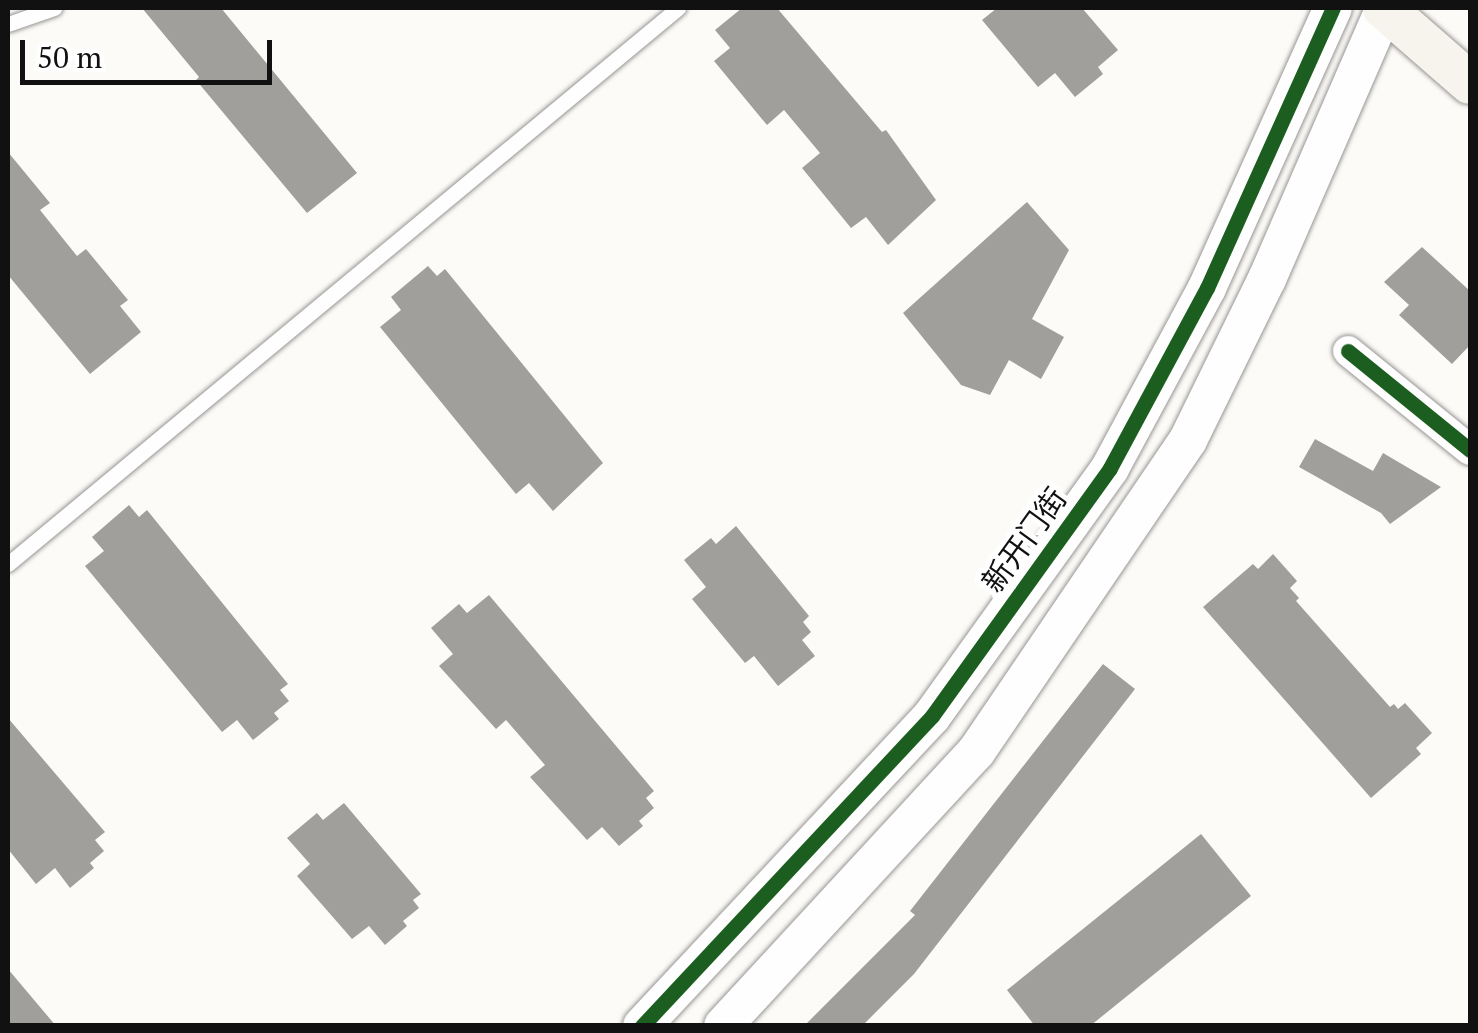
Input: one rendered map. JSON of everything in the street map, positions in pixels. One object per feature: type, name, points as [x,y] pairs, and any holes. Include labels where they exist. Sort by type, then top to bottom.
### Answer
[{"type":"main road","points":[[1385,8],[1470,83]]},
{"type":"street","name":"新开门街","points":[[642,1026],[932,716],[1110,468],[1207,288],[1333,8]]},
{"type":"street","points":[[723,1026],[976,752],[1188,440],[1268,279],[1385,8]]},
{"type":"street","points":[[1348,351],[1470,450]]},
{"type":"lane","points":[[8,24],[54,8]]},
{"type":"lane","points":[[8,564],[678,8]]},
{"type":"building","points":[[142,8],[221,8],[357,173],[307,213],[196,80],[199,77]]},
{"type":"building","points":[[742,8],[777,8],[882,132],[886,130],[936,200],[888,245],[866,217],[851,228],[802,168],[820,153],[784,110],[767,125],[714,61],[730,48],[715,30]]},
{"type":"building","points":[[997,8],[1082,8],[1118,50],[1098,67],[1103,74],[1075,97],[1055,73],[1038,87],[982,20]]},
{"type":"building","points":[[8,152],[50,203],[40,210],[77,256],[86,249],[128,300],[120,306],[141,332],[90,374],[8,275]]},
{"type":"building","points":[[1027,202],[1069,250],[1032,319],[1064,337],[1041,379],[1009,360],[990,395],[961,385],[903,313]]},
{"type":"building","points":[[1422,247],[1470,291],[1470,345],[1452,364],[1399,315],[1409,305],[1384,282]]},
{"type":"building","points":[[428,266],[437,276],[445,269],[603,463],[553,511],[529,483],[516,494],[380,327],[401,310],[391,297]]},
{"type":"building","points":[[1315,439],[1373,471],[1383,453],[1441,487],[1390,524],[1381,513],[1299,467]]},
{"type":"building","points":[[129,505],[139,517],[147,510],[288,684],[280,690],[289,701],[274,713],[279,719],[253,740],[237,720],[222,732],[85,566],[104,551],[92,537]]},
{"type":"building","points":[[736,526],[809,616],[803,622],[811,632],[802,640],[815,656],[778,686],[754,656],[745,663],[692,599],[706,587],[684,560],[711,538],[716,544]]},
{"type":"building","points":[[1273,554],[1297,581],[1290,588],[1299,598],[1296,601],[1390,707],[1394,704],[1398,709],[1405,703],[1432,733],[1416,748],[1421,754],[1371,798],[1203,607],[1253,564],[1258,569]]},
{"type":"building","points":[[489,595],[654,791],[646,798],[654,808],[639,821],[643,826],[619,846],[602,827],[587,840],[530,777],[545,765],[506,720],[496,729],[439,666],[453,654],[431,628],[459,604],[467,613]]},
{"type":"building","points":[[1103,664],[1135,689],[914,974],[862,1026],[804,1026],[915,915],[910,911]]},
{"type":"building","points":[[8,718],[105,832],[95,840],[104,851],[90,863],[94,868],[70,888],[55,868],[36,884],[8,849]]},
{"type":"building","points":[[344,803],[421,894],[413,900],[419,908],[403,921],[407,926],[385,945],[369,926],[352,939],[297,876],[310,864],[287,838],[317,813],[323,820]]},
{"type":"building","points":[[1201,834],[1251,896],[1090,1026],[1035,1026],[1007,990]]},
{"type":"building","points":[[8,969],[56,1026],[8,1026]]},
{"type":"cycle path","points":[[642,1026],[932,716],[1110,468],[1207,288],[1333,8]]},
{"type":"cycle path","points":[[1348,351],[1470,450]]}]
